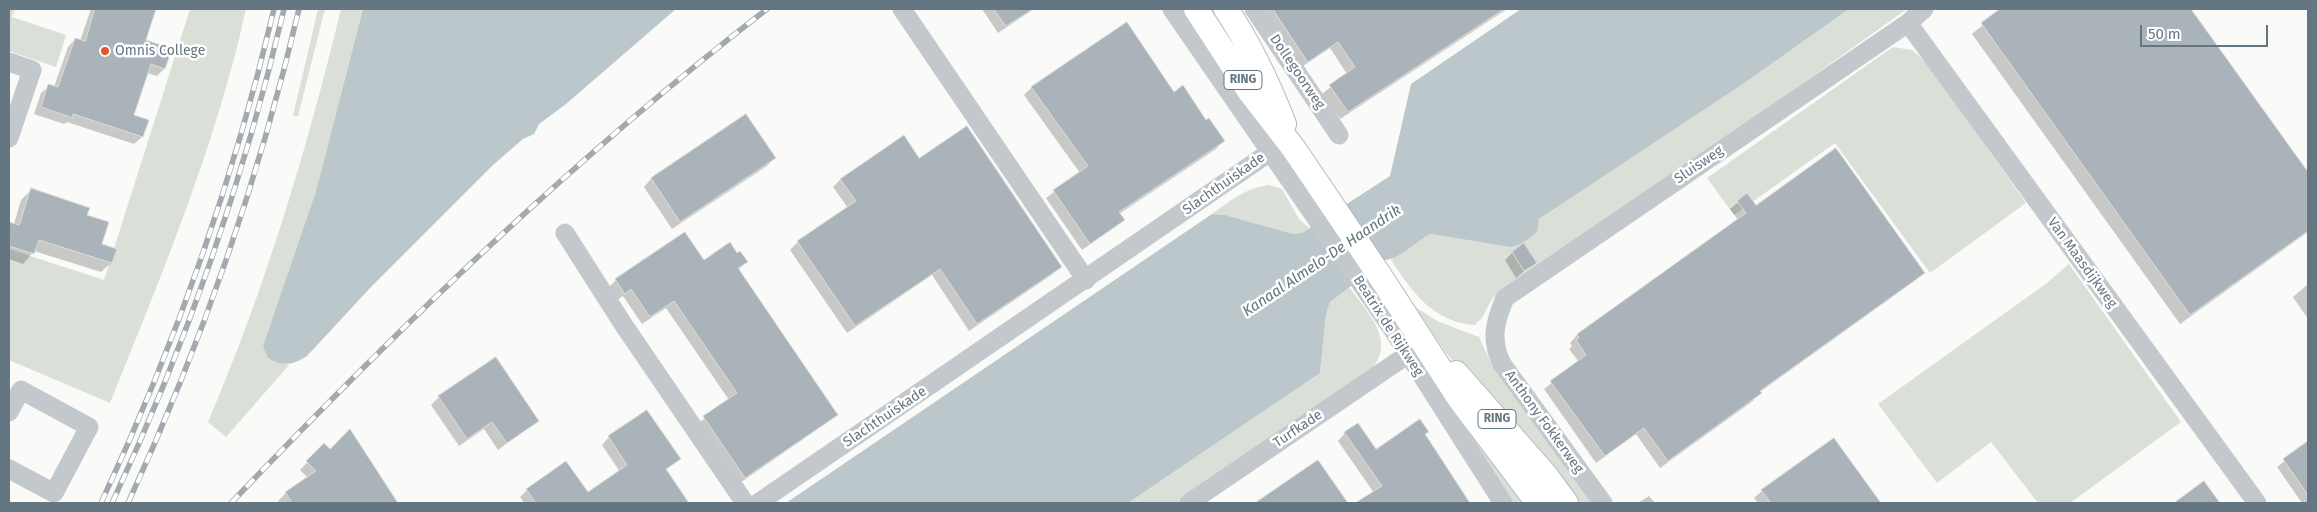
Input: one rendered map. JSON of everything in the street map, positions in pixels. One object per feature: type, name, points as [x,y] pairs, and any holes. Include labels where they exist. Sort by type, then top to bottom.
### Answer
[{"type":"main road","name":"RING","points":[[1196,9],[1250,92],[1294,149]]},
{"type":"main road","name":"RING","points":[[1226,9],[1267,80],[1294,149],[1324,211],[1415,347],[1459,398],[1538,503]]},
{"type":"main road","name":"RING","points":[[1415,347],[1472,389],[1547,477],[1566,503]]},
{"type":"street","points":[[902,9],[1086,280]]},
{"type":"street","name":"Slachthuiskade","points":[[758,503],[1086,280],[1270,152],[1172,9]]},
{"type":"street","name":"Dollegoorweg","points":[[1254,9],[1340,135]]},
{"type":"street","name":"Sluisweg","points":[[1494,336],[1496,320],[1505,298],[1908,23],[1924,9]]},
{"type":"street","name":"Van Maasdijkweg","points":[[1908,23],[2256,503]]},
{"type":"street","points":[[9,62],[32,70],[9,138]]},
{"type":"street","points":[[1270,152],[1324,211]]},
{"type":"street","points":[[565,233],[623,324],[745,503]]},
{"type":"street","name":"Anthony Fokkerweg","points":[[1494,336],[1496,352],[1502,364],[1603,503]]},
{"type":"street","name":"Turfkade","points":[[1189,503],[1415,347]]},
{"type":"street","name":"Beatrix de Rijkweg","points":[[1415,347],[1503,503]]},
{"type":"street","points":[[9,412],[15,387],[89,427],[54,493],[9,469]]},
{"type":"shaded area","points":[[9,9],[15,9],[12,17],[66,35],[56,67],[9,51]]},
{"type":"shaded area","points":[[190,9],[246,9],[234,60],[219,110],[186,209],[110,403],[9,360],[9,249],[104,280]]},
{"type":"shaded area","points":[[318,9],[325,9],[298,116],[293,116]]},
{"type":"shaded area","points":[[341,9],[363,9],[316,191],[263,346],[280,363],[289,365],[226,437],[208,422],[248,321],[283,218],[314,114]]},
{"type":"shaded area","points":[[1849,9],[1907,9],[1667,180],[1503,288],[1492,299],[1482,318],[1475,325],[1460,323],[1436,312],[1416,294],[1391,260],[1421,239],[1432,234],[1536,232],[1539,219],[1743,84]]},
{"type":"shaded area","points":[[1893,47],[1912,50],[1926,62],[2026,203],[1930,273],[1835,143],[1734,215],[1707,178]]},
{"type":"shaded area","points":[[1269,185],[1282,189],[1299,219],[1309,228],[1302,233],[1293,234],[1225,215],[1212,214],[1232,199],[1253,189]]},
{"type":"shaded area","points":[[2069,264],[2181,422],[2070,503],[2038,503],[1991,442],[1937,483],[1878,404],[2047,283]]},
{"type":"shaded area","points":[[1349,287],[1374,322],[1381,341],[1381,351],[1377,361],[1367,374],[1177,503],[1128,503],[1320,373],[1326,314],[1330,302]]},
{"type":"shaded area","points":[[1412,305],[1437,321],[1479,337],[1491,363],[1592,503],[1572,503],[1520,436],[1447,354]]},
{"type":"shaded area","points":[[1429,373],[1527,503],[1513,503]]},
{"type":"water","points":[[363,9],[676,9],[566,104],[539,124],[534,134],[523,139],[493,165],[370,288],[307,356],[288,364],[278,363],[268,358],[263,346],[316,191]]},
{"type":"water","name":"Kanaal Almelo-De Haandrik","points":[[1521,9],[1849,9],[1743,84],[1539,219],[1537,232],[1521,244],[1511,247],[1432,234],[1396,257],[1385,260],[1330,302],[1326,314],[1320,373],[1128,503],[786,503],[1212,214],[1225,215],[1293,234],[1302,233],[1390,176],[1411,84]]},
{"type":"building","points":[[95,9],[156,9],[146,40],[172,49],[165,69],[151,64],[134,115],[149,120],[143,137],[73,114],[73,118],[41,107],[48,84],[58,87],[75,38],[85,41]]},
{"type":"building","points":[[994,9],[1033,9],[1006,26]]},
{"type":"building","points":[[1273,9],[1504,9],[1348,112],[1329,85],[1355,67],[1338,42],[1308,62]]},
{"type":"building","points":[[2000,9],[2191,9],[2308,172],[2308,231],[2190,315],[1981,23]]},
{"type":"building","points":[[1127,22],[1174,92],[1183,85],[1206,120],[1209,118],[1225,141],[1119,212],[1125,220],[1090,244],[1053,190],[1088,166],[1031,87]]},
{"type":"building","points":[[746,114],[776,158],[680,222],[651,178]]},
{"type":"building","points":[[967,126],[1062,267],[977,324],[940,269],[855,326],[797,241],[856,201],[840,179],[904,135],[919,158]]},
{"type":"building","points":[[1836,148],[1925,273],[1760,391],[1762,393],[1668,461],[1644,428],[1605,456],[1550,381],[1586,355],[1576,340],[1579,338],[1577,334],[1746,213],[1737,201],[1747,193],[1756,205]]},
{"type":"building","points":[[31,188],[90,208],[87,215],[109,222],[102,244],[117,249],[112,263],[39,240],[34,254],[9,246],[9,222],[19,225]]},
{"type":"building","points":[[685,232],[704,260],[730,242],[737,253],[740,251],[748,262],[738,268],[838,415],[745,478],[703,416],[737,393],[674,301],[650,317],[631,289],[625,294],[615,279]]},
{"type":"building","points":[[1524,243],[1537,263],[1524,271],[1512,252]]},
{"type":"building","points":[[496,357],[539,421],[507,443],[492,422],[467,439],[438,396]]},
{"type":"building","points":[[647,410],[681,459],[666,469],[689,503],[536,503],[526,489],[566,461],[588,492],[627,465],[608,436]]},
{"type":"building","points":[[1420,419],[1429,432],[1425,434],[1470,503],[1355,503],[1382,486],[1344,432],[1358,423],[1376,449]]},
{"type":"building","points":[[350,429],[398,503],[292,503],[285,492],[316,471],[306,461],[324,443],[330,449]]},
{"type":"building","points":[[1834,438],[1881,503],[1771,503],[1761,490]]},
{"type":"building","points":[[2308,441],[2308,495],[2283,459]]},
{"type":"building","points":[[1318,460],[1348,503],[1255,503]]},
{"type":"building","points":[[2204,481],[2220,503],[2174,503]]},
{"type":"railway","points":[[101,503],[154,383],[200,260],[240,136],[274,9]]},
{"type":"railway","points":[[112,503],[164,383],[211,260],[251,136],[284,9]]},
{"type":"railway","points":[[128,503],[180,383],[226,260],[266,136],[299,9]]},
{"type":"railway","points":[[231,503],[358,373],[557,184],[625,124],[767,9]]},
{"type":"place","name":"Omnis College","points":[[105,51]]}]
